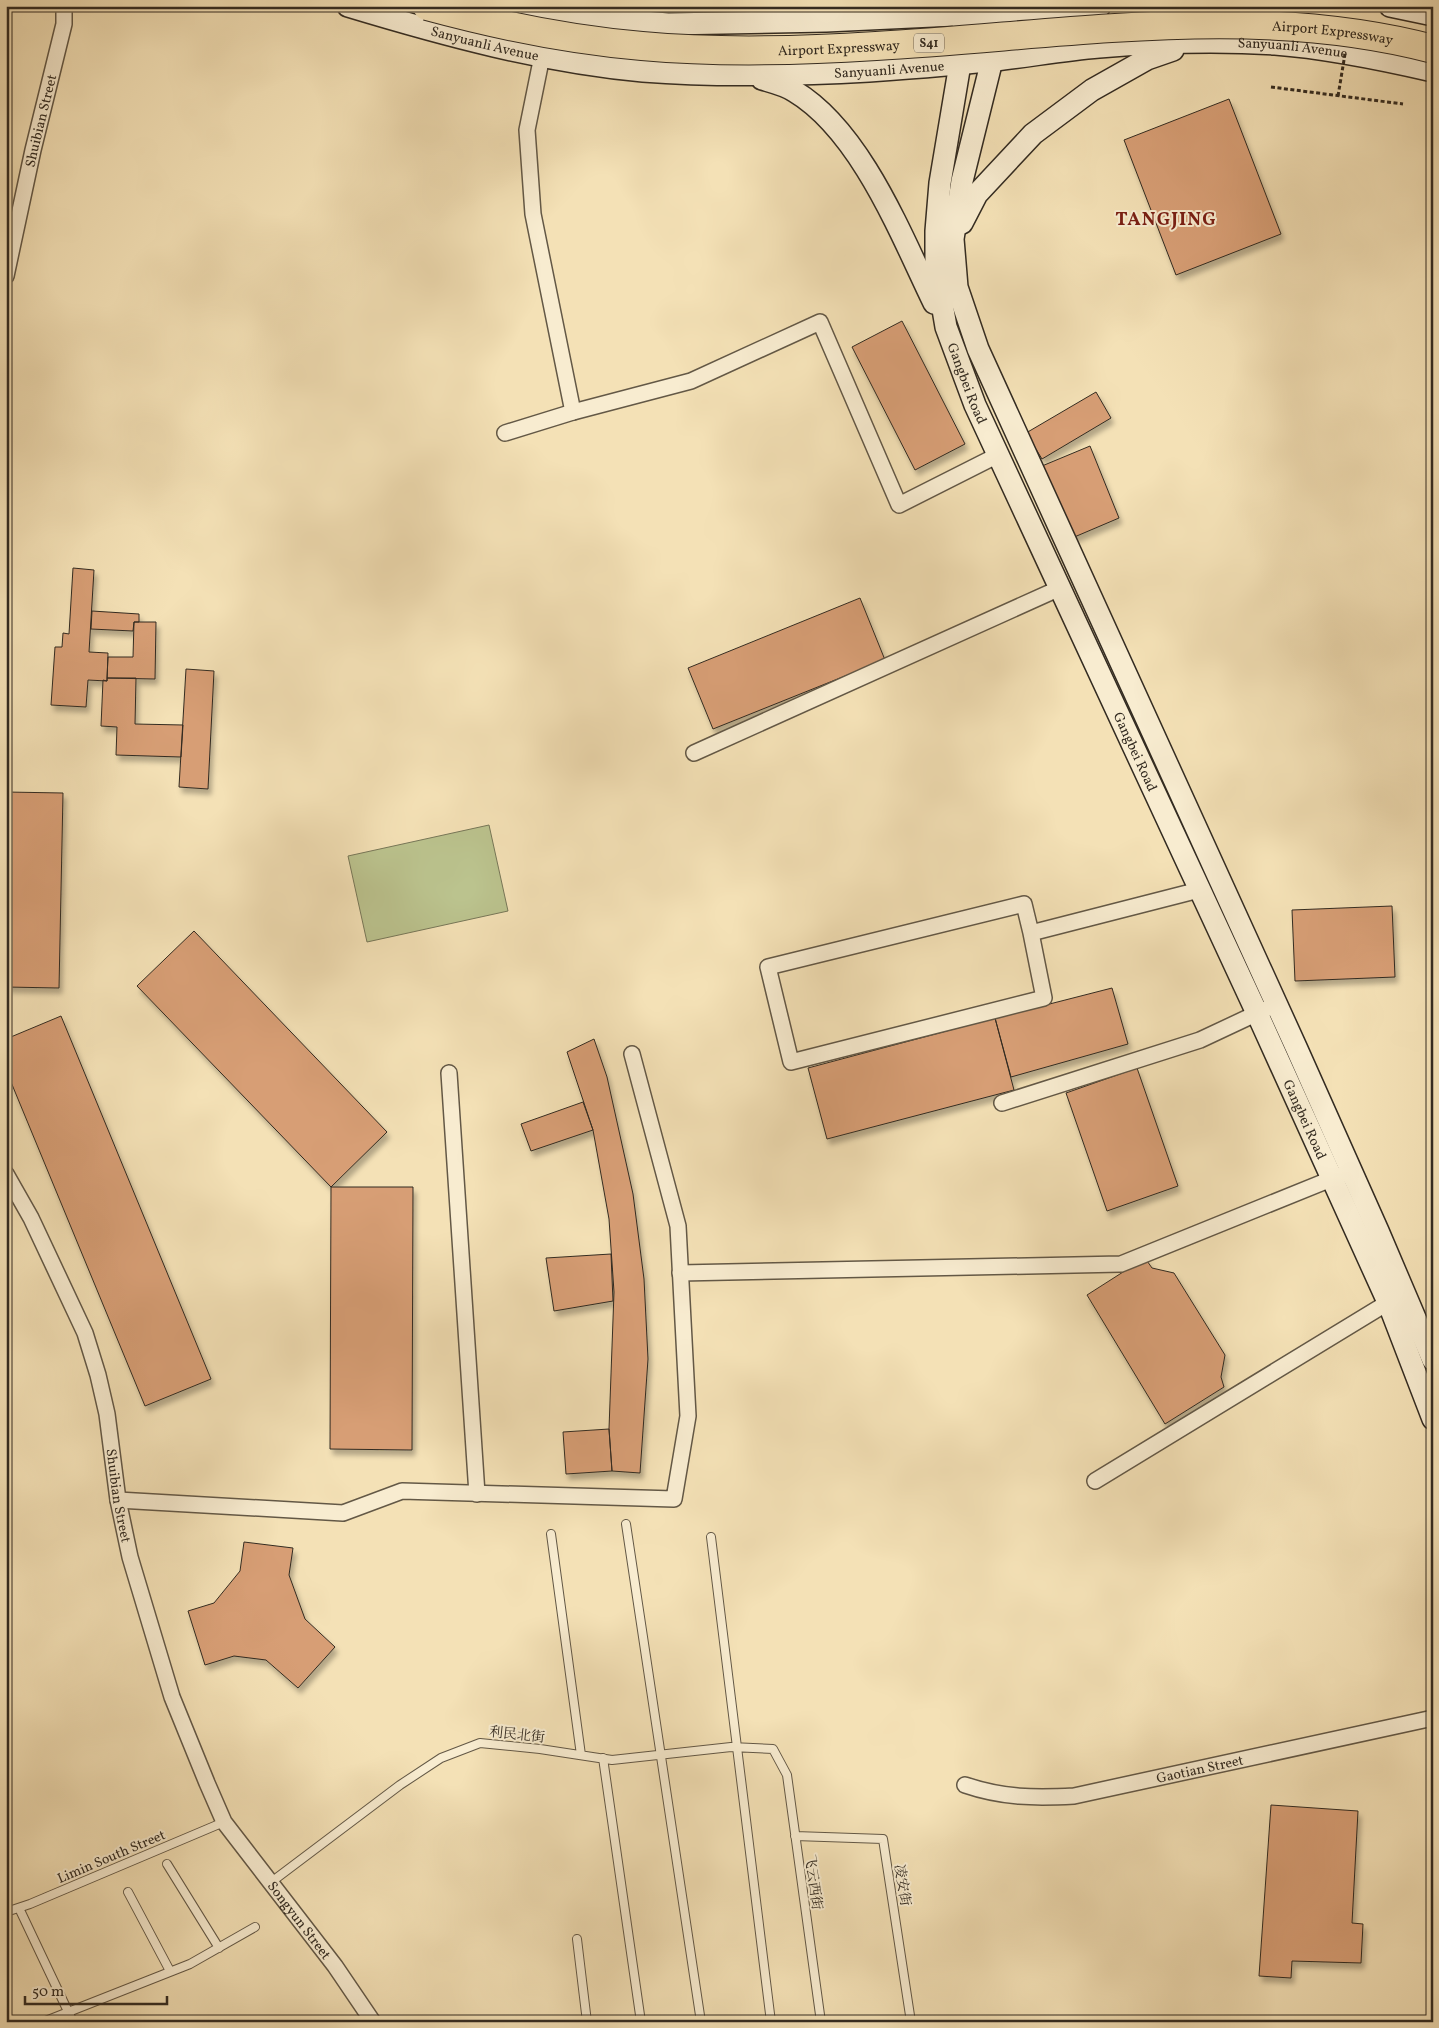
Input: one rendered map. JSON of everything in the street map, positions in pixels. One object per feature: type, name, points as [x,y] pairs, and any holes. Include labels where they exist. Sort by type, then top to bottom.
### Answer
[{"type":"highway","name":"Airport Expressway","points":[[427,6],[514,27],[575,38],[640,46],[703,50],[790,50],[858,47],[1197,25],[1265,25],[1330,29],[1433,49]]},
{"type":"main road","name":"Sanyuanli Avenue","points":[[348,6],[435,31],[542,56],[643,71],[750,74],[869,71],[960,64],[1099,47],[1191,43],[1275,44],[1376,58],[1433,71]]},
{"type":"main road","points":[[527,6],[593,18],[668,24],[826,21],[965,10],[1100,6]]},
{"type":"main road","points":[[826,21],[851,6]]},
{"type":"main road","points":[[1207,6],[1202,16],[1202,29],[1215,43]]},
{"type":"main road","points":[[1390,6],[1433,15]]},
{"type":"main road","name":"Gangbei Road","points":[[965,10],[960,64],[940,183],[936,231],[936,268],[946,327],[975,405],[1332,1179],[1396,1297],[1433,1360]]},
{"type":"main road","name":"Gangbei Road","points":[[997,10],[992,60],[962,181],[953,239],[957,287],[978,349],[1277,1004],[1351,1171],[1396,1297],[1433,1419]]},
{"type":"main road","points":[[953,239],[977,194],[1034,134],[1092,90],[1147,60],[1191,43]]},
{"type":"main road","points":[[750,74],[793,90],[821,111],[850,144],[878,189],[946,327]]},
{"type":"street","points":[[64,6],[64,24]]},
{"type":"street","points":[[64,24],[72,6]]},
{"type":"street","name":"Shuibian Street","points":[[6,276],[29,166],[64,24]]},
{"type":"street","points":[[542,56],[527,130],[533,214],[574,412]]},
{"type":"street","points":[[505,433],[574,412],[691,381],[820,322],[899,505],[998,455]]},
{"type":"street","points":[[694,753],[1060,588]]},
{"type":"street","points":[[1031,933],[1199,890]]},
{"type":"street","points":[[1024,904],[1031,933],[1044,998],[791,1062],[768,967],[1024,904]]},
{"type":"street","points":[[1002,1104],[1200,1040],[1277,1004]]},
{"type":"street","points":[[118,1500],[343,1513],[402,1491],[674,1498],[688,1416],[678,1226],[632,1054]]},
{"type":"street","points":[[449,1073],[477,1494]]},
{"type":"street","points":[[680,1273],[1121,1264],[1351,1171]]},
{"type":"street","name":"Shuibian Street","points":[[6,1174],[59,1275],[85,1333],[98,1375],[106,1414],[118,1500],[130,1557],[159,1658],[188,1739],[224,1822]]},
{"type":"street","points":[[1095,1482],[1396,1297]]},
{"type":"street","name":"Gaotian Street","points":[[966,1785],[989,1793],[1033,1798],[1074,1796],[1433,1718]]},
{"type":"street","name":"Songyun Street","points":[[224,1822],[335,1966],[374,2022]]},
{"type":"lane","points":[[626,1524],[702,2022]]},
{"type":"lane","points":[[551,1534],[581,1755]]},
{"type":"lane","points":[[711,1537],[771,2022]]},
{"type":"lane","name":"利民北街","points":[[270,1883],[400,1785],[441,1758],[480,1743],[612,1760],[737,1748],[773,1749]]},
{"type":"lane","name":"飞云西街","points":[[773,1749],[787,1775],[821,2022]]},
{"type":"lane","points":[[603,1758],[642,2022]]},
{"type":"lane","name":"Limin South Street","points":[[6,1912],[224,1822]]},
{"type":"lane","name":"凌安街","points":[[795,1836],[883,1839],[911,2022]]},
{"type":"lane","points":[[167,1864],[219,1948]]},
{"type":"lane","points":[[128,1892],[170,1971]]},
{"type":"lane","points":[[19,1908],[73,2022]]},
{"type":"lane","points":[[43,2022],[190,1964],[255,1927]]},
{"type":"lane","points":[[577,1938],[587,2022]]},
{"type":"path","points":[[1272,87],[1403,104]]},
{"type":"green space","points":[[489,825],[508,911],[367,942],[348,856]]},
{"type":"building","points":[[1229,99],[1281,234],[1176,275],[1124,140]]},
{"type":"building","points":[[902,321],[965,444],[915,470],[852,347]]},
{"type":"building","points":[[1096,392],[1111,418],[1042,459],[1026,433]]},
{"type":"building","points":[[1090,446],[1119,518],[1072,538],[1042,466]]},
{"type":"building","points":[[73,568],[94,570],[89,652],[108,653],[107,681],[88,680],[86,707],[51,705],[55,647],[62,647],[63,633],[69,634]]},
{"type":"building","points":[[860,598],[885,660],[713,729],[688,668]]},
{"type":"building","points":[[92,611],[139,614],[139,622],[134,622],[133,631],[91,629]]},
{"type":"building","points":[[134,622],[156,622],[155,679],[107,678],[108,657],[133,657]]},
{"type":"building","points":[[186,669],[214,671],[208,789],[179,787]]},
{"type":"building","points":[[107,678],[136,678],[135,724],[183,725],[181,757],[116,755],[117,727],[101,726],[103,680],[107,681]]},
{"type":"building","points":[[6,792],[63,793],[59,988],[6,987]]},
{"type":"building","points":[[1392,906],[1395,977],[1295,981],[1292,910]]},
{"type":"building","points":[[194,931],[387,1132],[331,1187],[137,986]]},
{"type":"building","points":[[1112,988],[1128,1044],[1011,1077],[995,1018]]},
{"type":"building","points":[[61,1016],[211,1379],[145,1406],[6,1070],[6,1039]]},
{"type":"building","points":[[995,1018],[1014,1090],[827,1139],[808,1068]]},
{"type":"building","points":[[594,1039],[607,1077],[633,1194],[644,1279],[648,1359],[640,1473],[612,1471],[609,1429],[614,1292],[609,1219],[593,1130],[567,1052]]},
{"type":"building","points":[[1137,1068],[1178,1186],[1107,1211],[1066,1093]]},
{"type":"building","points":[[583,1102],[593,1130],[531,1151],[521,1124]]},
{"type":"building","points":[[331,1187],[413,1187],[412,1450],[330,1449]]},
{"type":"building","points":[[611,1254],[613,1301],[554,1311],[546,1258]]},
{"type":"building","points":[[1145,1258],[1152,1268],[1174,1273],[1225,1355],[1221,1377],[1224,1387],[1165,1424],[1087,1295]]},
{"type":"building","points":[[609,1429],[612,1471],[566,1474],[563,1432]]},
{"type":"building","points":[[244,1542],[293,1548],[289,1575],[305,1619],[335,1647],[298,1688],[266,1660],[234,1656],[205,1665],[188,1611],[214,1603],[240,1571]]},
{"type":"building","points":[[1271,1805],[1358,1811],[1352,1923],[1363,1924],[1361,1963],[1292,1961],[1291,1978],[1259,1976]]},
{"type":"district","name":"TANGJING","points":[[1166,218]]}]
